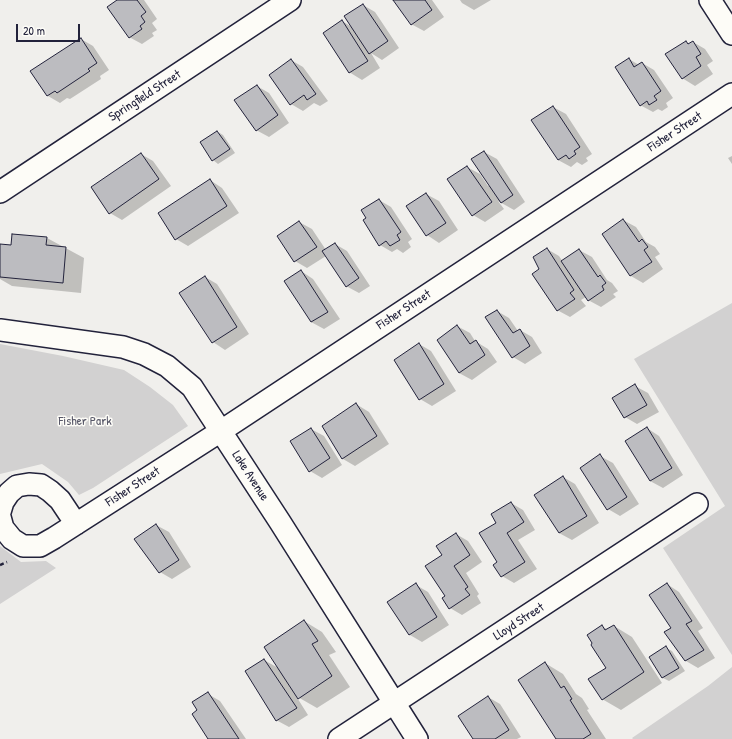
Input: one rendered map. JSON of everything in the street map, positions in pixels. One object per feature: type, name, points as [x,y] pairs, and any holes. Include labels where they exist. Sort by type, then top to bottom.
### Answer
[{"type":"street","name":"Springfield Street","points":[[0,192],[290,0]]},
{"type":"street","points":[[710,0],[732,34]]},
{"type":"street","name":"Fisher Street","points":[[0,517],[3,528],[12,539],[23,546],[40,546],[221,431],[732,94]]},
{"type":"street","name":"Lake Avenue","points":[[0,330],[123,347],[144,354],[167,366],[192,387],[417,739]]},
{"type":"street","points":[[0,512],[2,502],[17,486],[29,484],[40,485],[60,500],[76,524]]},
{"type":"street","name":"Lloyd Street","points":[[339,739],[697,504]]},
{"type":"green space","points":[[732,303],[732,655],[663,548],[725,506],[634,359]]},
{"type":"green space","name":"Fisher Park","points":[[0,344],[124,370],[150,387],[173,405],[188,426],[93,488],[79,495],[68,482],[42,464],[0,474]]},
{"type":"green space","points":[[0,546],[21,562],[46,561],[56,568],[0,604]]},
{"type":"green space","points":[[732,667],[732,739],[632,738],[708,686]]},
{"type":"building","points":[[117,0],[137,0],[146,12],[141,16],[145,22],[140,26],[142,29],[129,38],[107,7]]},
{"type":"building","points":[[393,0],[425,0],[432,10],[411,25]]},
{"type":"building","points":[[363,4],[388,41],[369,54],[344,16]]},
{"type":"building","points":[[342,20],[368,61],[349,73],[323,33]]},
{"type":"building","points":[[81,38],[97,63],[88,69],[90,71],[57,93],[55,91],[47,96],[30,71]]},
{"type":"building","points":[[686,41],[688,44],[693,41],[701,54],[696,57],[701,66],[682,79],[665,54]]},
{"type":"building","points":[[629,58],[634,67],[642,62],[661,91],[654,96],[657,100],[649,105],[647,101],[640,106],[615,67]]},
{"type":"building","points":[[291,59],[316,94],[307,100],[304,95],[290,105],[269,75]]},
{"type":"building","points":[[257,85],[278,115],[256,131],[234,100]]},
{"type":"building","points":[[553,106],[580,147],[574,151],[576,154],[569,159],[566,155],[558,160],[531,120]]},
{"type":"building","points":[[217,131],[230,149],[212,161],[200,142]]},
{"type":"building","points":[[484,151],[513,195],[501,203],[471,159]]},
{"type":"building","points":[[141,153],[159,179],[109,214],[91,187]]},
{"type":"building","points":[[467,166],[492,202],[472,216],[447,179]]},
{"type":"building","points":[[210,179],[227,206],[175,240],[158,213]]},
{"type":"building","points":[[426,193],[446,223],[426,236],[406,206]]},
{"type":"building","points":[[379,199],[401,232],[397,235],[400,240],[390,246],[386,241],[379,246],[363,220],[366,218],[361,210]]},
{"type":"building","points":[[623,219],[639,242],[642,239],[648,247],[644,250],[652,262],[630,276],[602,234]]},
{"type":"building","points":[[299,221],[317,247],[294,262],[277,236]]},
{"type":"building","points":[[12,234],[47,237],[46,245],[66,247],[63,283],[0,277],[0,244],[11,245]]},
{"type":"building","points":[[335,243],[359,278],[346,287],[322,251]]},
{"type":"building","points":[[547,248],[574,290],[570,293],[575,299],[557,311],[532,274],[539,269],[533,257]]},
{"type":"building","points":[[579,249],[598,277],[600,275],[606,283],[602,286],[604,290],[588,301],[561,261]]},
{"type":"building","points":[[301,270],[328,312],[311,322],[284,281]]},
{"type":"building","points":[[205,276],[237,327],[212,343],[179,293]]},
{"type":"building","points":[[497,310],[513,333],[520,329],[530,346],[512,358],[485,317]]},
{"type":"building","points":[[457,325],[470,344],[476,340],[485,355],[459,373],[437,340]]},
{"type":"building","points":[[419,343],[444,384],[419,400],[394,360]]},
{"type":"building","points":[[635,384],[647,405],[624,418],[612,398]]},
{"type":"building","points":[[356,403],[377,436],[342,459],[322,426]]},
{"type":"building","points":[[647,427],[672,468],[650,481],[625,441]]},
{"type":"building","points":[[311,428],[330,458],[309,472],[290,441]]},
{"type":"building","points":[[600,454],[627,497],[607,510],[580,468]]},
{"type":"building","points":[[563,476],[587,516],[559,533],[534,495]]},
{"type":"building","points":[[511,502],[524,522],[507,533],[525,562],[501,577],[493,565],[497,562],[479,533],[496,523],[491,514]]},
{"type":"building","points":[[156,524],[179,560],[159,573],[134,539]]},
{"type":"building","points":[[456,533],[470,555],[454,566],[468,587],[465,589],[470,595],[449,609],[442,598],[445,596],[425,566],[442,555],[436,546]]},
{"type":"building","points":[[416,583],[437,617],[409,635],[387,602]]},
{"type":"building","points":[[667,583],[692,621],[686,624],[704,650],[685,661],[664,632],[671,628],[649,595]]},
{"type":"building","points":[[304,620],[318,641],[312,644],[332,676],[298,699],[264,647]]},
{"type":"building","points":[[602,625],[605,630],[614,625],[644,672],[602,700],[588,679],[606,668],[591,645],[592,643],[587,635]]},
{"type":"building","points":[[666,646],[679,668],[662,678],[649,657]]},
{"type":"building","points":[[264,659],[297,708],[276,721],[245,671]]},
{"type":"building","points":[[545,662],[561,688],[564,686],[572,699],[570,700],[591,734],[583,739],[556,739],[518,680]]},
{"type":"building","points":[[208,692],[239,739],[208,739],[192,714],[197,710],[192,702]]},
{"type":"building","points":[[488,696],[509,730],[495,739],[473,739],[458,716]]}]
